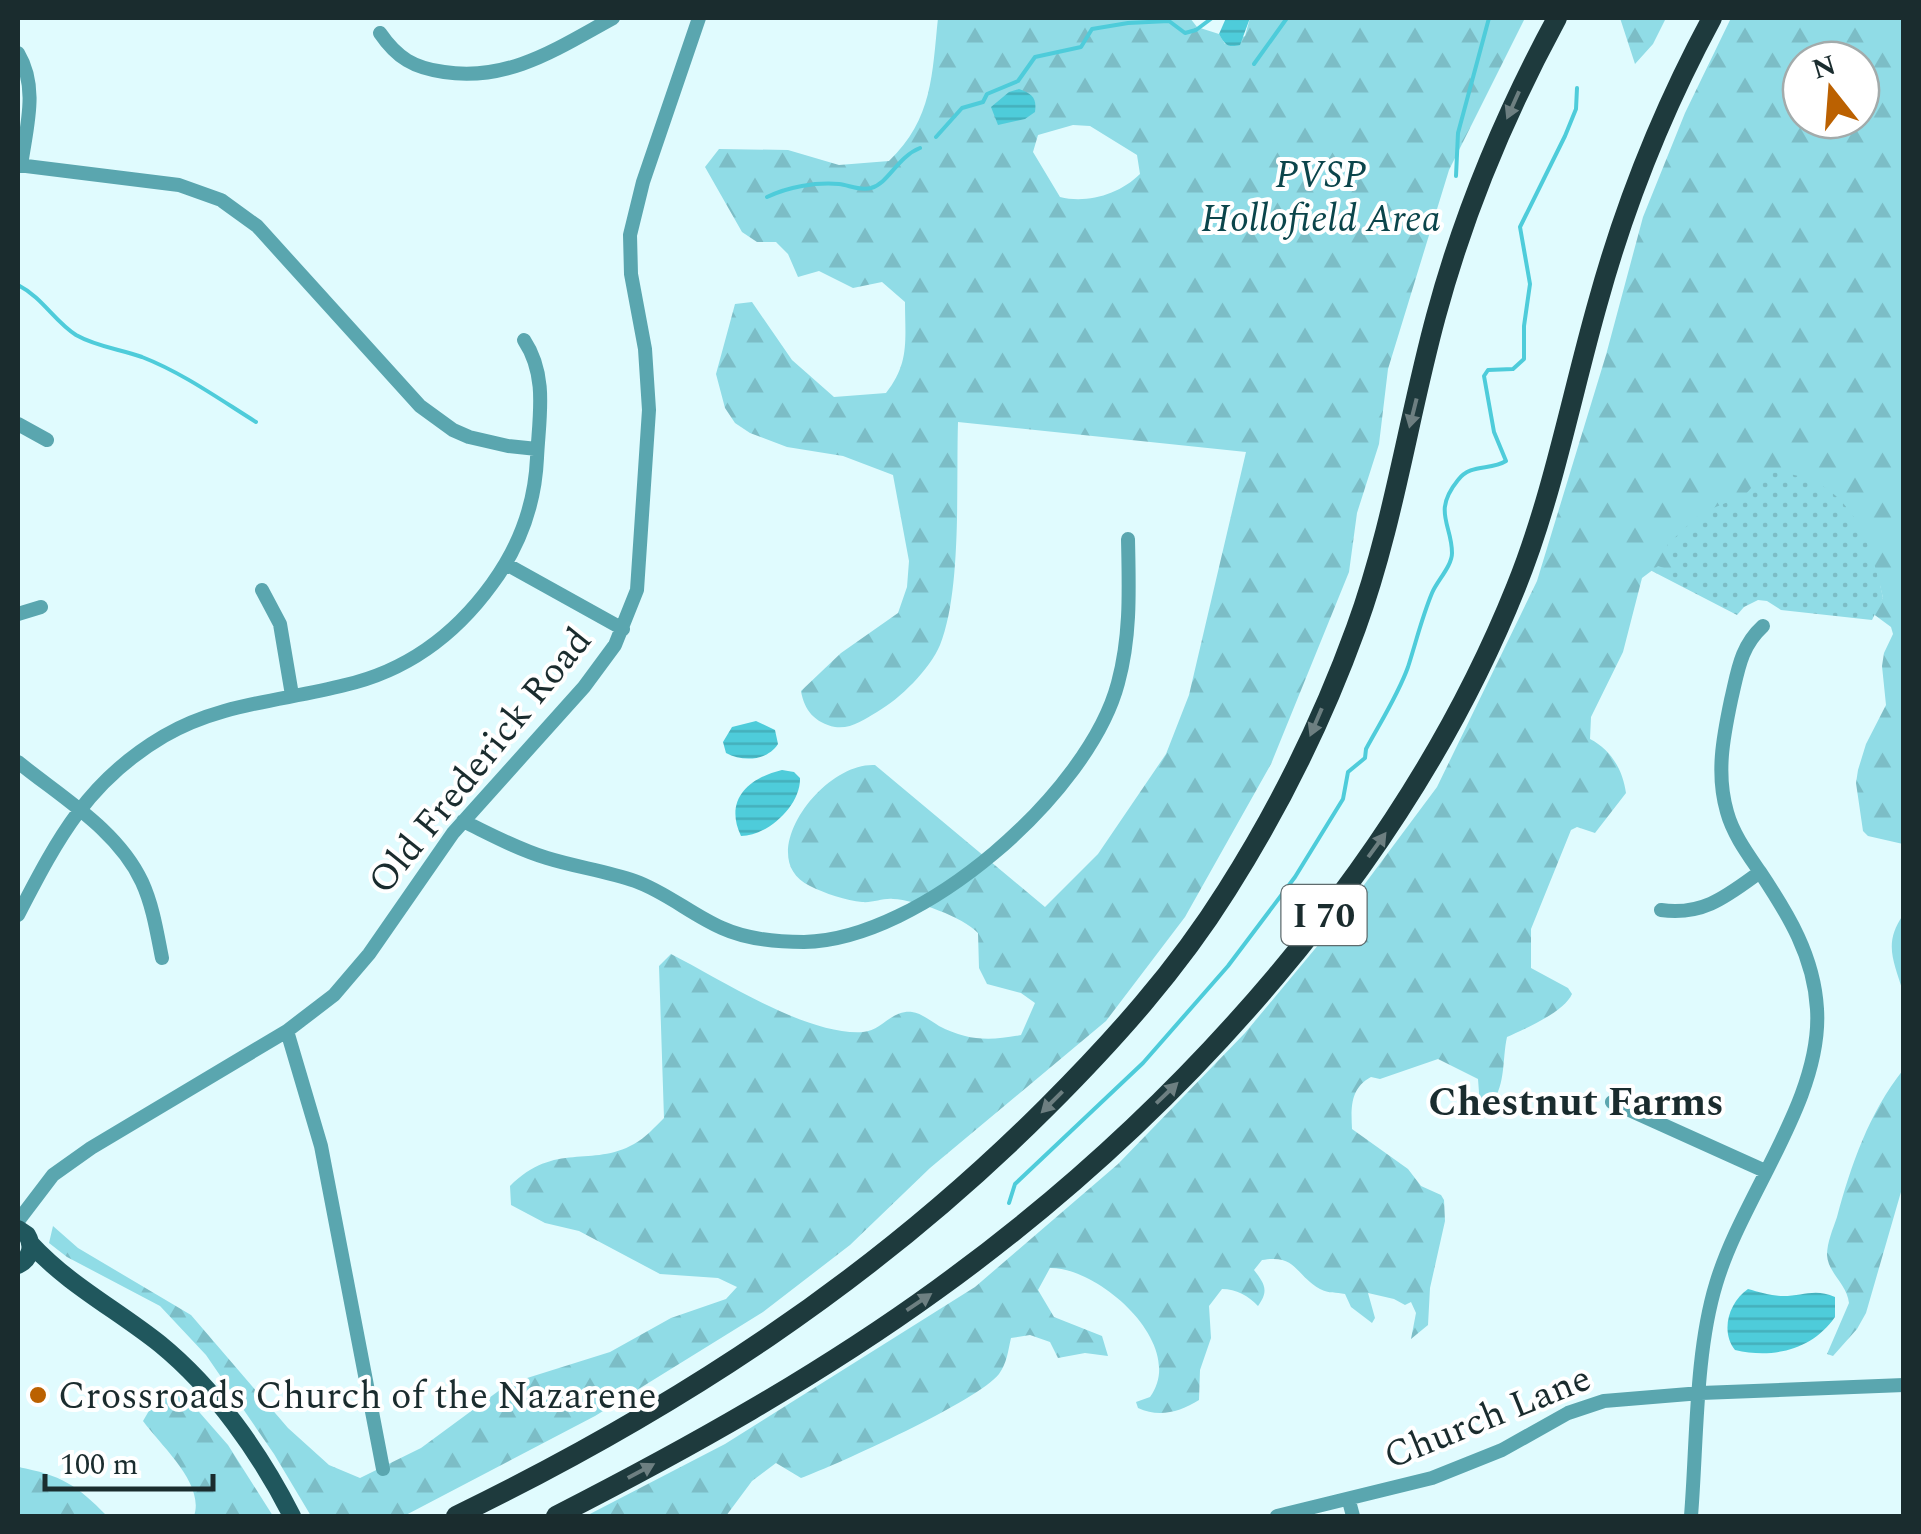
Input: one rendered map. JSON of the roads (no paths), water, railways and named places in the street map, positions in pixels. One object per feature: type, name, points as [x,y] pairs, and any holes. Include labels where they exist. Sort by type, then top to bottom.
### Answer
[{"type":"highway","name":"I 70","points":[[456,1516],[706,1380],[857,1276],[908,1236],[1021,1133],[1130,1019],[1184,952],[1226,892],[1290,778],[1356,628],[1382,542],[1436,314],[1457,249],[1502,132],[1557,18]]},
{"type":"highway","name":"I 70","points":[[556,1516],[727,1424],[939,1289],[1007,1236],[1124,1134],[1182,1078],[1296,952],[1384,835],[1442,742],[1496,635],[1534,542],[1598,302],[1632,196],[1655,137],[1712,18]]},
{"type":"main road","points":[[18,1265],[26,1259],[23,1232]]},
{"type":"main road","points":[[23,1232],[60,1275],[131,1322],[192,1375],[243,1436],[292,1516]]},
{"type":"main road","points":[[18,1265],[60,1275]]},
{"type":"street","points":[[380,33],[403,61],[441,72],[483,74],[530,62],[613,18]]},
{"type":"street","name":"Old Frederick Road","points":[[23,1232],[34,1199],[53,1176],[91,1148],[287,1032],[352,976],[432,861],[584,687],[623,629],[636,590],[641,554],[648,410],[645,348],[630,274],[630,235],[695,19]]},
{"type":"street","points":[[18,54],[28,76],[30,95],[19,166],[179,184],[221,200],[257,226],[405,391],[436,419],[453,430],[488,442],[538,448]]},
{"type":"street","points":[[18,915],[56,842],[78,811],[114,772],[172,731],[229,708],[365,680],[423,652],[462,621],[506,564],[522,532],[530,502],[538,448],[539,368],[524,340]]},
{"type":"street","points":[[18,424],[47,440]]},
{"type":"street","points":[[463,822],[535,854],[634,880],[722,928],[749,937],[806,942],[835,938],[898,915],[932,899],[981,865],[1068,778],[1086,751],[1105,718],[1122,666],[1131,611],[1128,540]]},
{"type":"street","points":[[506,564],[623,629]]},
{"type":"street","points":[[262,590],[280,624],[292,695]]},
{"type":"street","points":[[18,614],[41,607]]},
{"type":"street","points":[[1691,1516],[1704,1348],[1716,1285],[1738,1227],[1806,1088],[1817,1038],[1818,1009],[1800,938],[1726,812],[1721,759],[1740,660],[1751,637],[1763,626]]},
{"type":"street","points":[[18,762],[117,844],[140,878],[162,958]]},
{"type":"street","points":[[1661,910],[1679,912],[1709,906],[1760,872]]},
{"type":"street","points":[[287,1032],[321,1146],[384,1469]]},
{"type":"street","points":[[1612,1102],[1765,1170]]},
{"type":"street","name":"Church Lane","points":[[1278,1516],[1351,1509],[1474,1463],[1583,1407],[1631,1397],[1904,1385]]},
{"type":"waterway","points":[[936,137],[962,108],[983,102],[987,94],[1018,81],[1035,57],[1081,47],[1092,29],[1169,21],[1185,33],[1212,18]]},
{"type":"waterway","points":[[1254,64],[1287,18]]},
{"type":"waterway","points":[[1456,176],[1458,133],[1489,18]]},
{"type":"waterway","points":[[1009,1203],[1015,1184],[1143,1063],[1228,966],[1295,877],[1343,799],[1348,772],[1365,758],[1366,749],[1404,677],[1432,593],[1451,558],[1445,518],[1450,491],[1469,471],[1506,461],[1494,432],[1484,376],[1488,370],[1513,369],[1524,359],[1530,284],[1520,227],[1565,136],[1576,109],[1577,88]]},
{"type":"waterway","points":[[767,197],[821,184],[871,188],[920,148]]},
{"type":"waterway","points":[[18,285],[76,335],[157,363],[256,422]]},
{"type":"place","name":"Crossroads Church of the Nazarene","points":[[38,1395]]},
{"type":"district","name":"Chestnut Farms","points":[[1576,1101]]},
{"type":"park label","name":"PVSP Hollofield Area","points":[[1321,196]]}]
